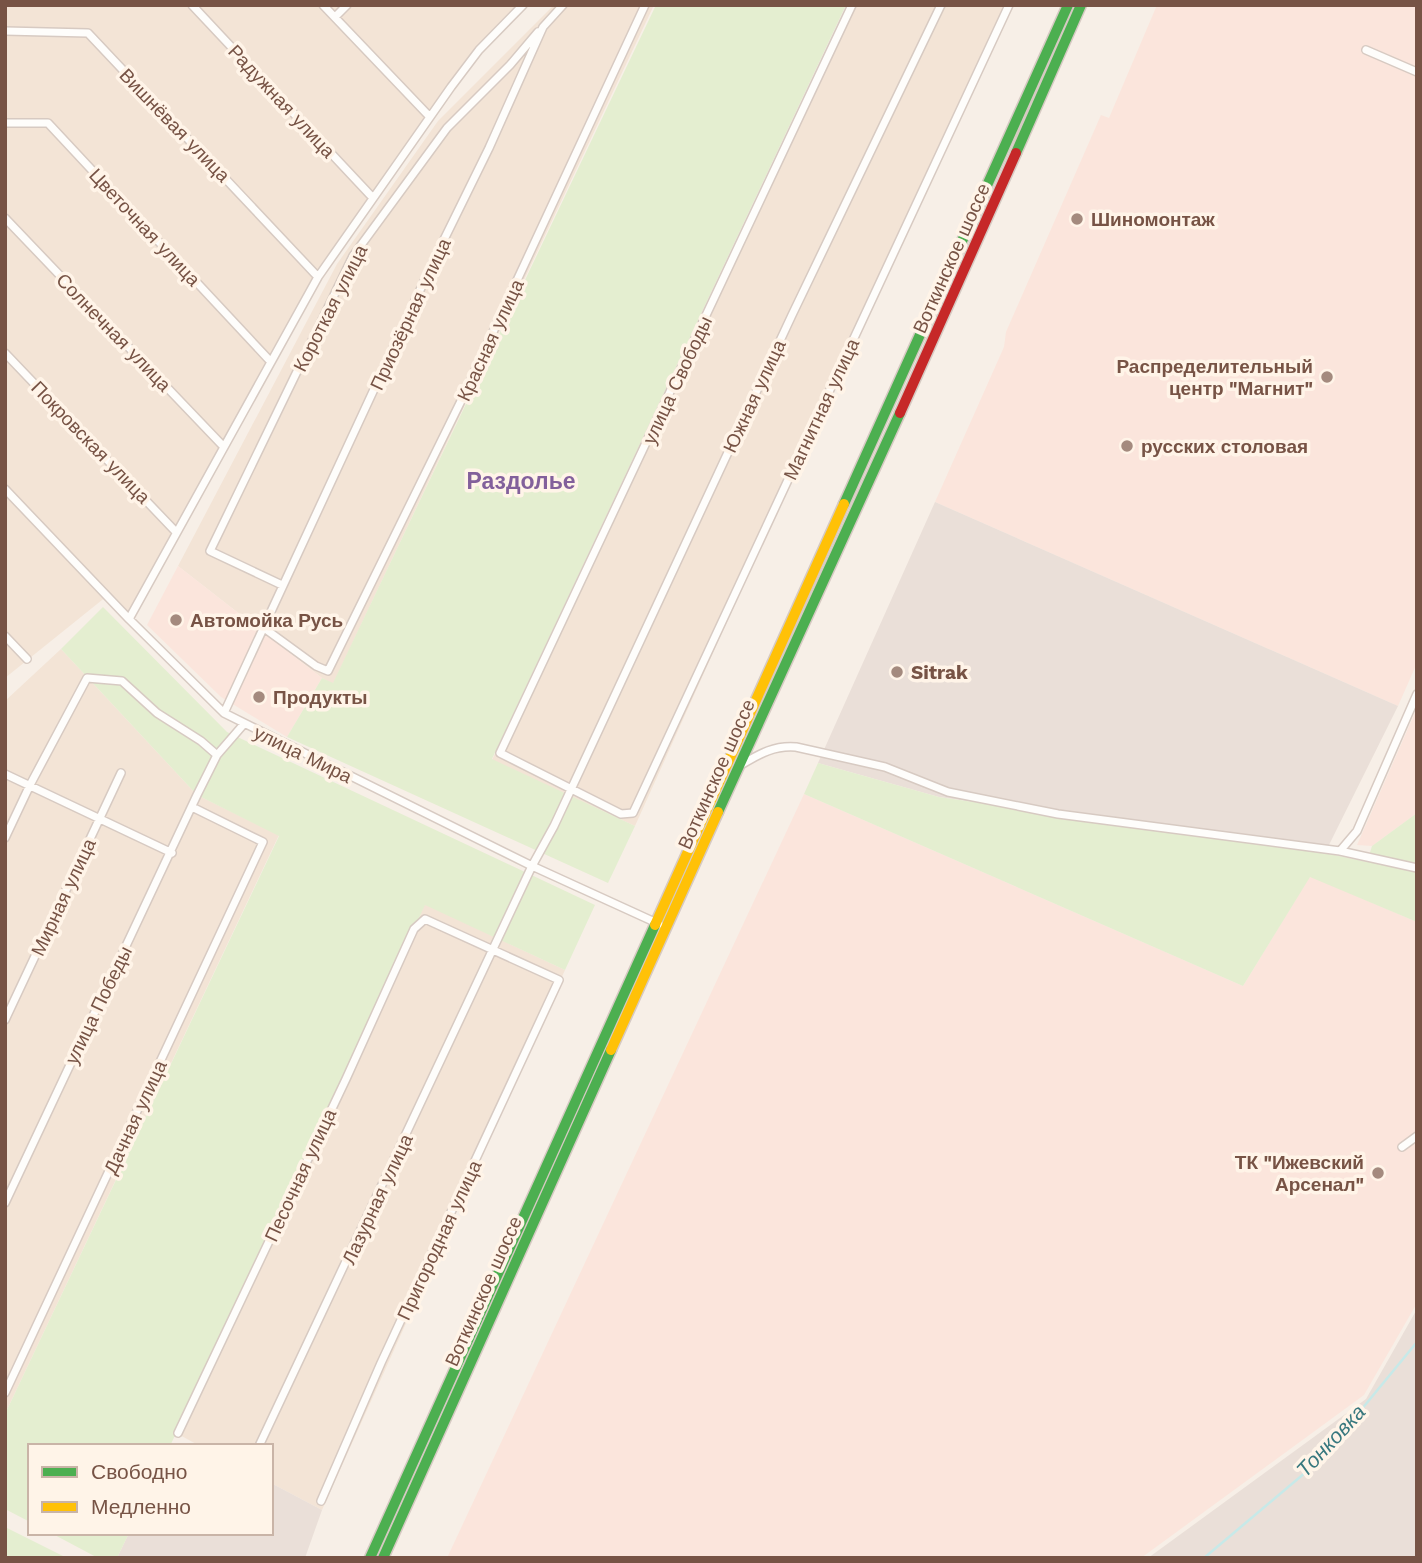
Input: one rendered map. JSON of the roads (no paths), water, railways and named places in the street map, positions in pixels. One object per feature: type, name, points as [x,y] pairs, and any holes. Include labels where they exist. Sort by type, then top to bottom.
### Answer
[{"type":"main road","name":"Воткинское шоссе","points":[[383,1558],[1068,5]]},
{"type":"main road","name":"Воткинское шоссе","points":[[370,1558],[661,925],[738,767],[862,499],[1082,5]]},
{"type":"street","name":"Радужная улица","points":[[192,5],[373,198]]},
{"type":"street","points":[[323,5],[429,116]]},
{"type":"street","points":[[335,17],[347,5]]},
{"type":"street","points":[[130,619],[318,278],[429,116],[480,50],[523,5]]},
{"type":"street","name":"Приозёрная улица","points":[[224,713],[543,27],[563,5]]},
{"type":"street","name":"Красная улица","points":[[264,628],[316,666],[328,671],[466,391],[645,5]]},
{"type":"street","name":"улица Свободы","points":[[570,788],[500,753],[852,5]]},
{"type":"street","name":"Южная улица","points":[[532,866],[554,826],[792,315],[941,5]]},
{"type":"street","name":"Магнитная улица","points":[[570,788],[621,814],[633,813],[1009,5]]},
{"type":"street","name":"Короткая улица","points":[[282,585],[210,551],[353,256],[447,128],[510,65],[543,27]]},
{"type":"street","name":"Вишнёвая улица","points":[[5,31],[88,33],[318,278]]},
{"type":"street","points":[[1366,50],[1417,72]]},
{"type":"street","name":"Цветочная улица","points":[[5,122],[48,123],[271,362]]},
{"type":"street","name":"Солнечная улица","points":[[5,218],[223,446]]},
{"type":"street","name":"Покровская улица","points":[[5,353],[176,532]]},
{"type":"street","name":"улица Мира","points":[[5,489],[224,713],[532,866],[661,925]]},
{"type":"street","points":[[5,636],[27,659]]},
{"type":"street","points":[[5,838],[87,678],[122,681],[157,713],[217,755]]},
{"type":"street","points":[[1340,851],[1357,831],[1417,694]]},
{"type":"street","name":"улица Победы","points":[[5,1203],[217,755],[243,724]]},
{"type":"street","points":[[738,767],[766,751],[783,746],[796,747],[885,767],[948,792],[1058,814],[1340,851],[1417,868]]},
{"type":"street","name":"Мирная улица","points":[[5,1020],[121,773]]},
{"type":"street","points":[[5,774],[172,853]]},
{"type":"street","name":"Дачная улица","points":[[5,1393],[263,842],[192,807]]},
{"type":"street","name":"Лазурная улица","points":[[260,1444],[532,866]]},
{"type":"street","name":"Песочная улица","points":[[178,1433],[414,929],[425,919],[493,951]]},
{"type":"street","name":"Пригородная улица","points":[[321,1502],[380,1363],[559,980],[493,951]]},
{"type":"street","points":[[1402,1147],[1417,1136]]},
{"type":"waterway","name":"Тонковка","points":[[1204,1558],[1319,1461],[1417,1342]]},
{"type":"place","name":"Шиномонтаж","points":[[1077,219]]},
{"type":"place","name":"Распределительный центр \"Магнит\"","points":[[1327,377]]},
{"type":"place","name":"русских столовая","points":[[1127,446]]},
{"type":"place","name":"Автомойка Русь","points":[[176,620]]},
{"type":"place","name":"Sitrak","points":[[897,672]]},
{"type":"place","name":"Продукты","points":[[259,697]]},
{"type":"place","name":"ТК \"Ижевский Арсенал\"","points":[[1378,1173]]},
{"type":"district","name":"Раздолье","points":[[521,481]]}]
